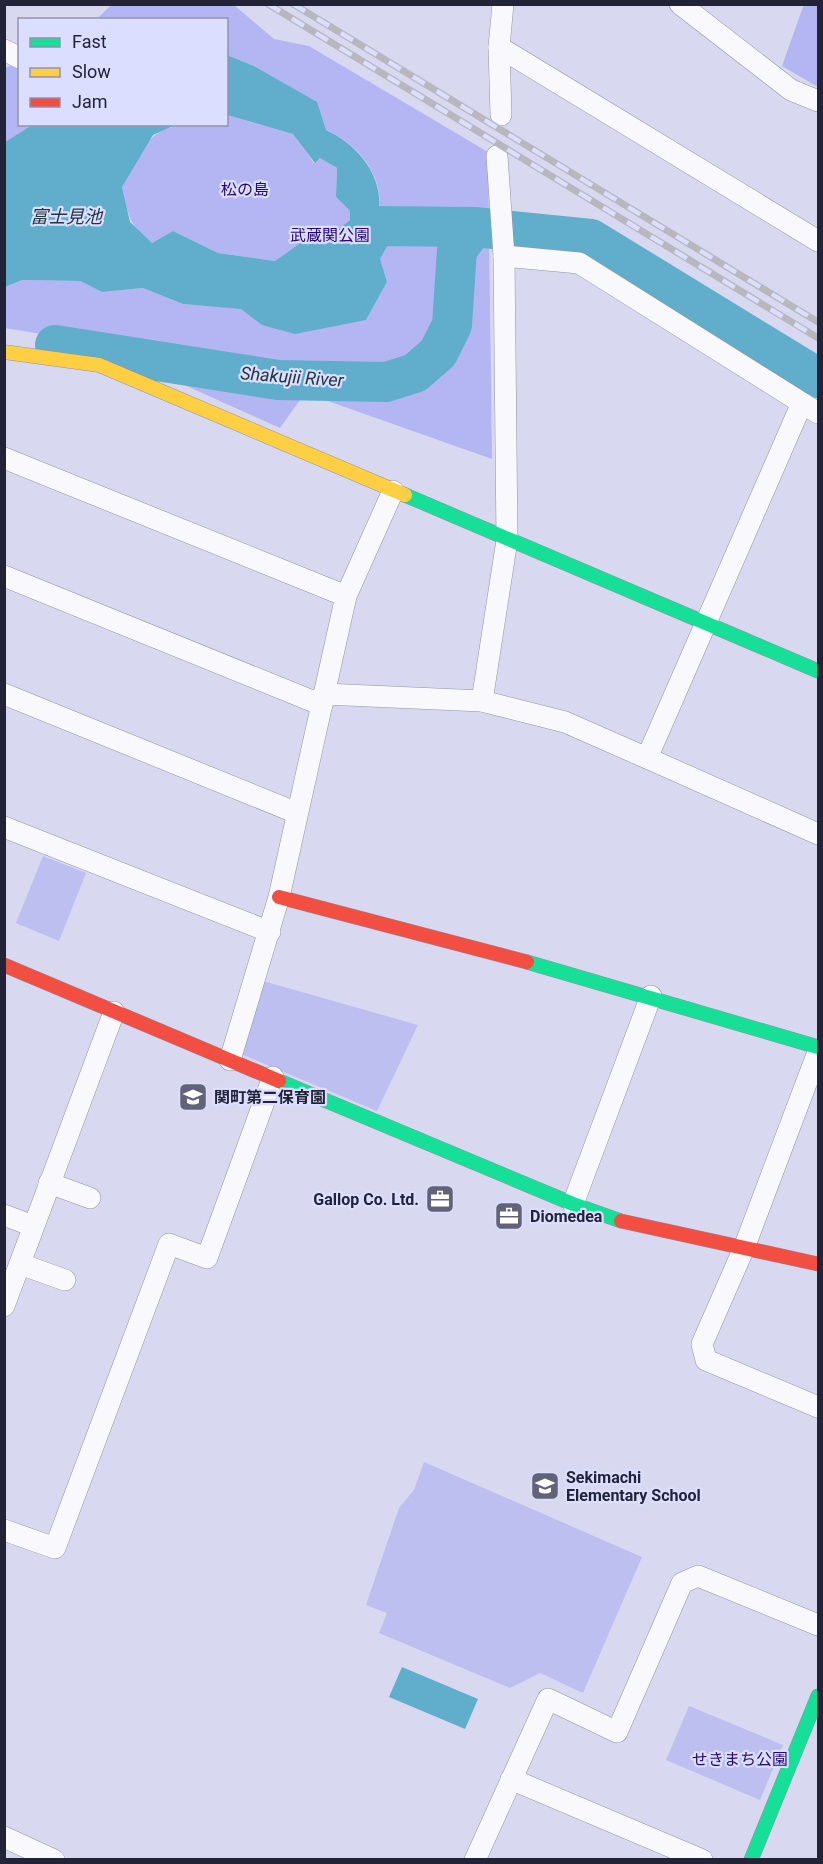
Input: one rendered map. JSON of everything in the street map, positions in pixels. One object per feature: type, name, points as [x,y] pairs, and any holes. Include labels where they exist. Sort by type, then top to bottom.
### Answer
[{"type":"street","points":[[501,115],[499,47],[503,4]]},
{"type":"street","points":[[680,4],[791,90],[819,101]]},
{"type":"street","points":[[499,47],[819,241]]},
{"type":"street","points":[[4,50],[18,57]]},
{"type":"street","points":[[482,701],[507,540],[503,250],[497,156]]},
{"type":"street","points":[[503,250],[579,263],[810,408],[705,624],[647,758]]},
{"type":"street","points":[[4,352],[99,365],[819,671]]},
{"type":"street","points":[[4,458],[346,596]]},
{"type":"street","points":[[230,1060],[279,897],[346,596],[393,491]]},
{"type":"street","points":[[4,576],[323,699],[482,701],[566,722],[819,834]]},
{"type":"street","points":[[4,694],[297,813]]},
{"type":"street","points":[[4,827],[270,932]]},
{"type":"street","points":[[279,897],[651,996],[819,1047]]},
{"type":"street","points":[[4,965],[573,1204],[617,1220],[819,1264]]},
{"type":"street","points":[[573,1204],[651,996]]},
{"type":"street","points":[[4,1306],[114,1012]]},
{"type":"street","points":[[819,1052],[744,1248],[702,1344],[706,1359],[819,1407]]},
{"type":"street","points":[[4,1530],[55,1548],[169,1244],[207,1258],[273,1077]]},
{"type":"street","points":[[50,1184],[90,1198]]},
{"type":"street","points":[[4,1215],[33,1226]]},
{"type":"street","points":[[20,1264],[65,1280]]},
{"type":"street","points":[[475,1860],[548,1699],[617,1732],[682,1583],[698,1576],[819,1625]]},
{"type":"street","points":[[751,1860],[819,1696]]},
{"type":"street","points":[[511,1779],[702,1860]]},
{"type":"street","points":[[4,1837],[54,1860]]},
{"type":"green space","points":[[804,4],[818,5],[818,87],[782,66]]},
{"type":"green space","points":[[111,5],[234,5],[274,39],[309,46],[488,152],[492,459],[305,393],[280,428],[89,342],[5,328],[5,287],[22,280],[80,281],[102,292],[143,288],[183,304],[241,308],[262,325],[366,320],[387,282],[379,259],[391,239],[378,216],[380,202],[378,189],[368,164],[349,144],[326,130],[316,102],[254,66],[228,55],[228,18],[98,18]]},
{"type":"green space","points":[[18,63],[18,126],[30,126],[5,142],[4,68]]},
{"type":"green space","name":"松の島","points":[[228,115],[294,134],[314,163],[320,158],[337,168],[336,197],[350,211],[350,234],[313,234],[275,261],[218,253],[173,231],[152,243],[134,225],[122,187],[142,150],[151,139],[171,127],[228,126]]},
{"type":"green space","points":[[43,856],[86,873],[59,941],[16,923]]},
{"type":"green space","points":[[263,981],[418,1025],[377,1111],[241,1054]]},
{"type":"green space","points":[[424,1462],[642,1557],[583,1693],[540,1673],[510,1688],[379,1633],[387,1613],[366,1605],[399,1508],[414,1490]]},
{"type":"green space","name":"せきまち公園","points":[[689,1706],[783,1745],[760,1800],[666,1760]]},
{"type":"water","name":"富士見池","points":[[228,55],[254,66],[317,102],[326,130],[338,136],[359,154],[374,176],[378,189],[378,216],[391,239],[380,259],[387,282],[366,320],[295,334],[262,325],[241,309],[183,304],[143,288],[102,292],[80,281],[22,280],[5,287],[5,142],[30,126],[173,126],[153,135],[122,187],[130,222],[152,243],[173,231],[218,253],[275,261],[313,234],[350,234],[350,211],[336,197],[337,168],[320,158],[315,163],[293,134],[228,115]]},
{"type":"water","points":[[402,1667],[478,1699],[465,1729],[389,1697]]},
{"type":"waterway","name":"Shakujii River","points":[[337,256],[375,226],[474,227],[591,239],[818,378]]},
{"type":"waterway","name":"Shakujii River","points":[[55,345],[278,380],[386,382],[415,373],[438,353],[452,325],[457,250],[474,227]]},
{"type":"railway","points":[[268,4],[818,338]]},
{"type":"railway","points":[[293,4],[818,322]]},
{"type":"traffic: fast","points":[[405,495],[818,671]]},
{"type":"traffic: fast","points":[[527,962],[818,1047]]},
{"type":"traffic: fast","points":[[279,1081],[573,1204],[621,1221]]},
{"type":"traffic: fast","points":[[751,1860],[818,1696]]},
{"type":"traffic: slow","points":[[4,352],[99,365],[405,495]]},
{"type":"traffic: jam","points":[[279,897],[527,962]]},
{"type":"traffic: jam","points":[[4,965],[279,1081]]},
{"type":"traffic: jam","points":[[621,1221],[818,1264]]},
{"type":"place","name":"関町第二保育園","points":[[193,1097]]},
{"type":"place","name":"Gallop Co. Ltd.","points":[[440,1199]]},
{"type":"place","name":"Diomedea","points":[[509,1216]]},
{"type":"place","name":"Sekimachi Elementary School","points":[[545,1486]]},
{"type":"park label","name":"武蔵関公園","points":[[330,235]]}]
